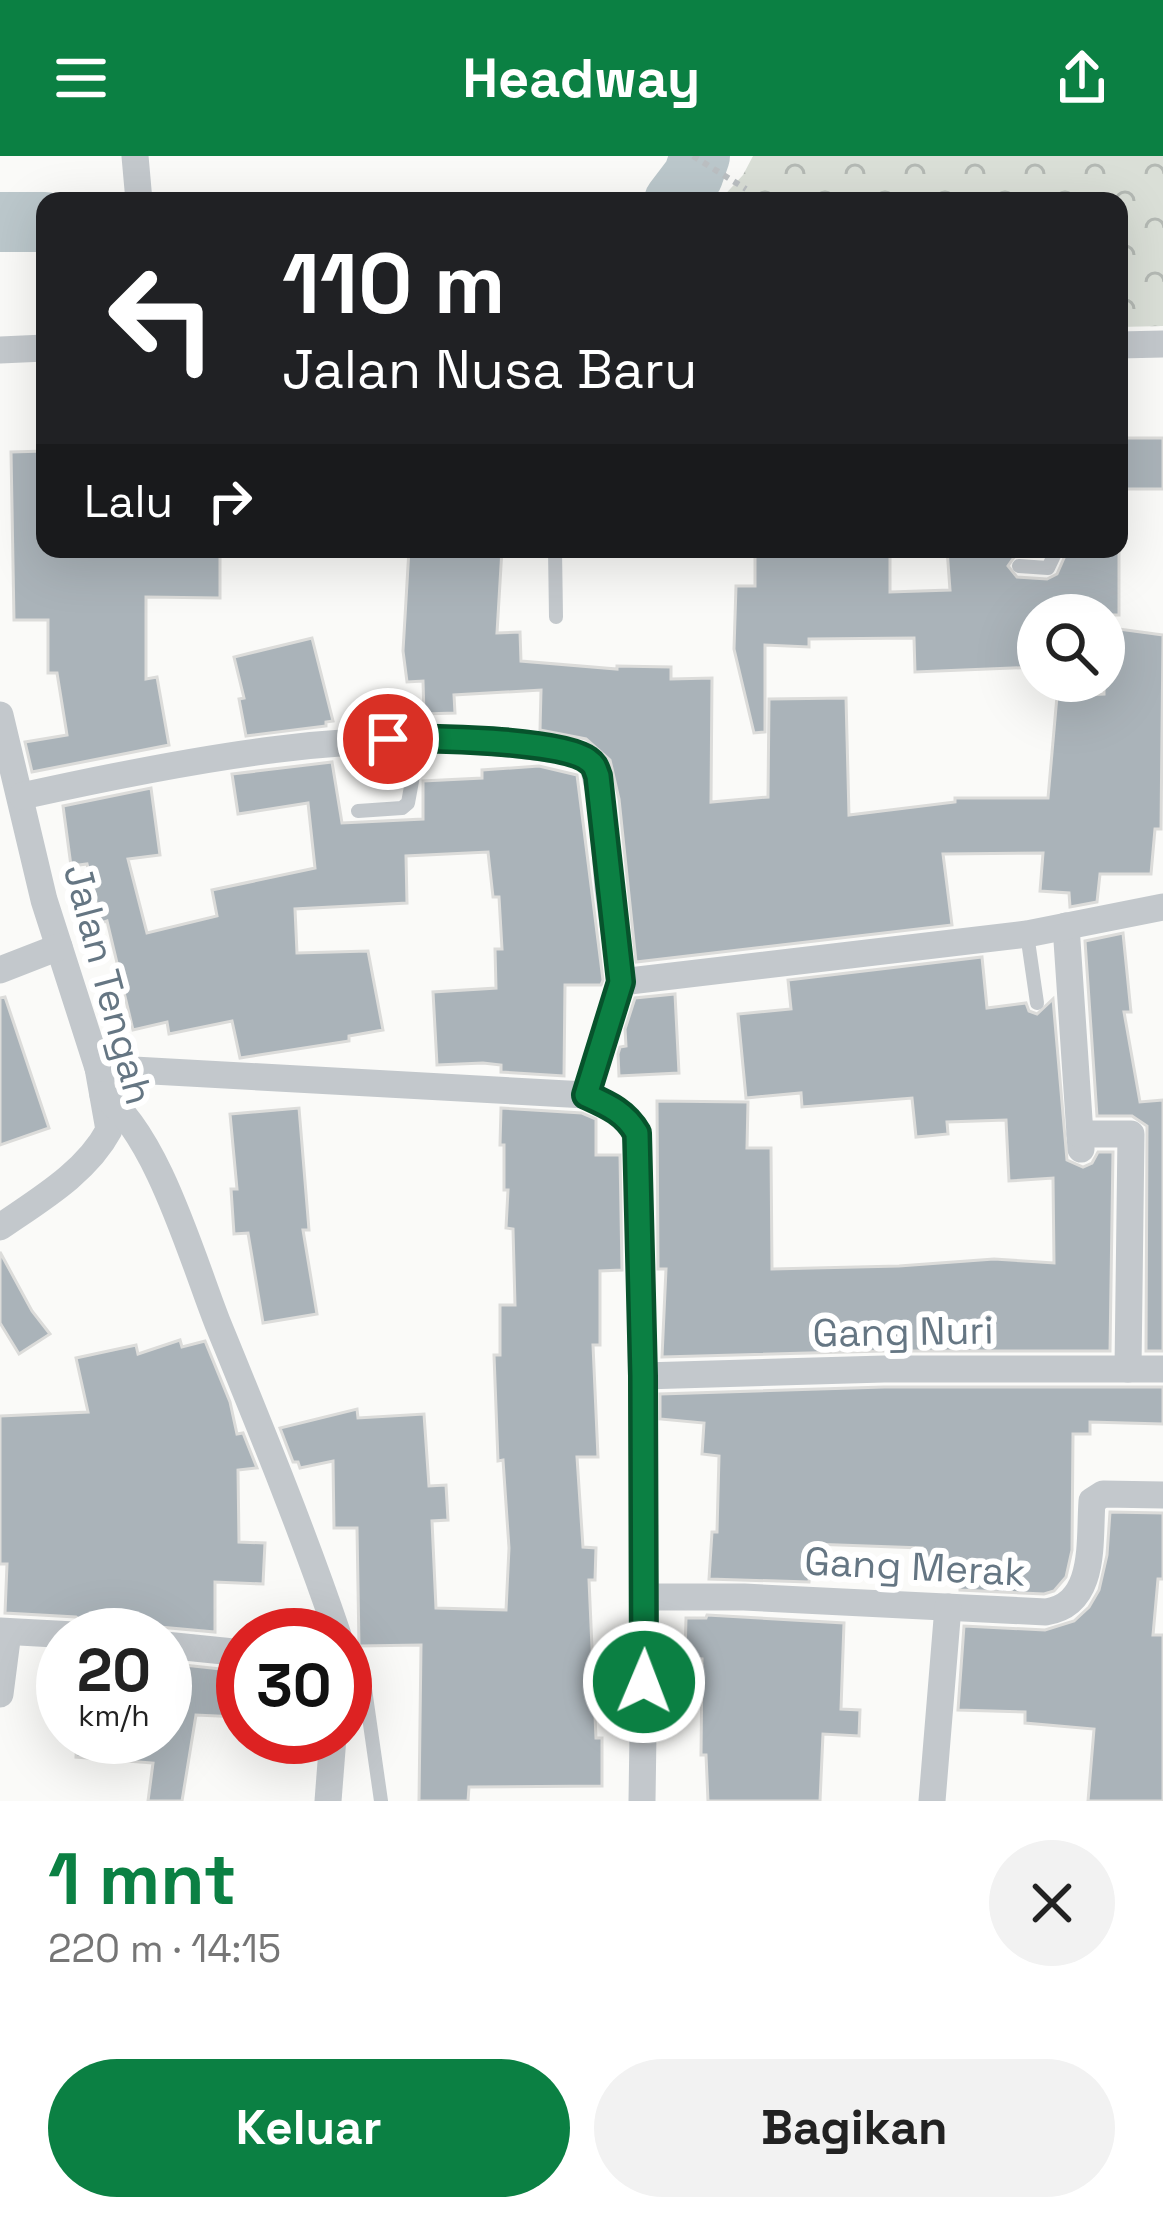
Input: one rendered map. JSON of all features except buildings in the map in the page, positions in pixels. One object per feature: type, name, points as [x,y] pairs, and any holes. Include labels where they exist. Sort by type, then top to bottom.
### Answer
[{"type":"street","points":[[135,156],[138,192]]},
{"type":"street","points":[[1128,345],[1163,344]]},
{"type":"street","points":[[0,350],[36,348]]},
{"type":"street","name":"Jalan Tengah","points":[[0,715],[11,798],[101,1082],[109,1130],[103,1143],[72,1174],[0,1227]]},
{"type":"street","points":[[11,798],[182,765],[350,741],[420,737],[573,753],[593,765],[602,801],[621,982],[586,1095]]},
{"type":"street","points":[[621,982],[1027,934],[1163,907]]},
{"type":"street","points":[[1066,926],[1080,1142],[1131,1134],[1128,1369]]},
{"type":"street","points":[[0,970],[59,947]]},
{"type":"street","points":[[101,1082],[586,1095],[629,1119],[637,1133],[643,1376],[642,1801]]},
{"type":"street","points":[[101,1082],[121,1107],[160,1179],[298,1518],[329,1608]]},
{"type":"street","name":"Gang Nuri","points":[[643,1376],[884,1369],[1163,1369]]},
{"type":"street","name":"Gang Merak","points":[[645,1597],[1063,1610],[1083,1588],[1092,1501],[1103,1494],[1163,1495]]},
{"type":"street","points":[[932,1801],[948,1607]]},
{"type":"street","points":[[0,1694],[4,1632],[36,1633]]},
{"type":"street","points":[[328,1801],[331,1764]]},
{"type":"lane","points":[[555,558],[556,617]]},
{"type":"lane","points":[[1019,566],[1048,568],[1053,558]]},
{"type":"lane","points":[[358,811],[402,808],[408,803],[420,737]]},
{"type":"lane","points":[[1027,934],[1036,1003]]},
{"type":"lane","points":[[372,1738],[381,1801]]},
{"type":"path","points":[[693,156],[746,188]]},
{"type":"green space","points":[[753,156],[1163,156],[1163,326],[1128,327],[1128,192],[727,192]]},
{"type":"waterway","points":[[681,192],[700,156]]},
{"type":"waterway","points":[[0,222],[36,222]]},
{"type":"route","points":[[388,739],[503,743],[573,753],[593,765],[598,776],[621,982],[586,1095],[615,1108],[637,1133],[644,1682]]}]
